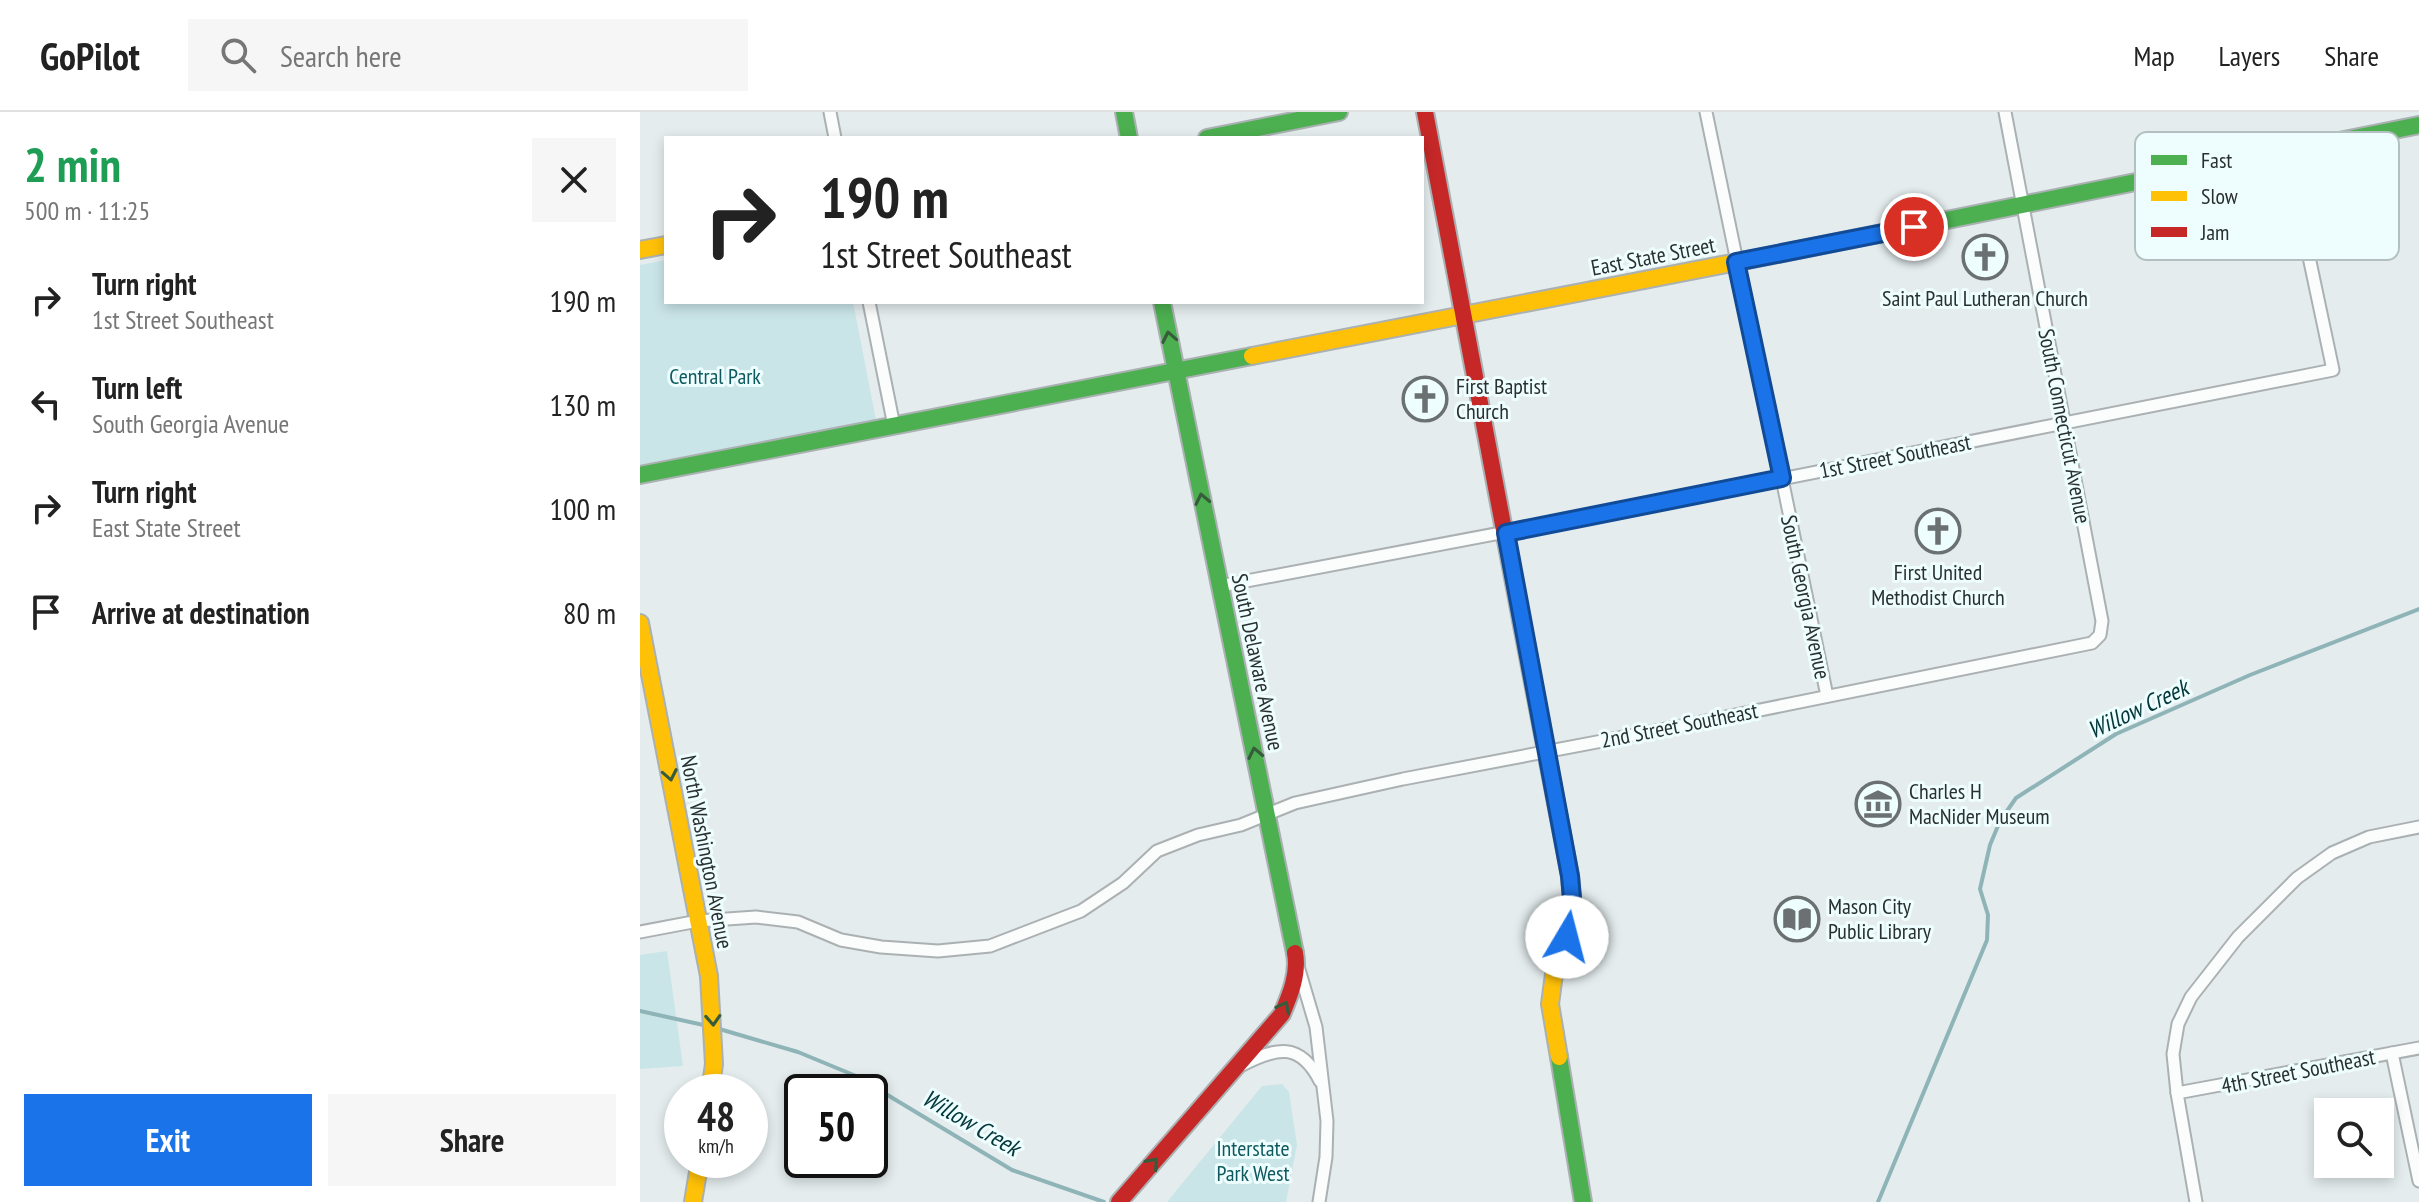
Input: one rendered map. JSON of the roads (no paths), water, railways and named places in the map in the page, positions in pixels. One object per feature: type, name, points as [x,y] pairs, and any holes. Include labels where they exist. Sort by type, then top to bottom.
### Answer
[{"type":"main road","points":[[1124,112],[1129,136]]},
{"type":"main road","points":[[1217,136],[1339,112]]},
{"type":"main road","points":[[1425,112],[1570,876],[1573,910],[1554,974],[1550,1004],[1583,1202]]},
{"type":"main road","name":"East State Street","points":[[2386,132],[2419,125]]},
{"type":"main road","name":"East State Street","points":[[640,475],[2135,184]]},
{"type":"main road","points":[[640,250],[664,245]]},
{"type":"main road","name":"South Delaware Avenue","points":[[1119,1202],[1282,1014],[1292,989],[1297,962],[1162,304]]},
{"type":"main road","name":"North Washington Avenue","points":[[640,623],[647,700],[709,976],[713,1074]]},
{"type":"main road","points":[[693,1202],[697,1178]]},
{"type":"street","points":[[830,112],[835,136]]},
{"type":"street","name":"South Georgia Avenue","points":[[1706,112],[1827,696]]},
{"type":"street","name":"South Connecticut Avenue","points":[[2005,112],[2102,621],[2100,635],[2092,643]]},
{"type":"street","name":"1st Street Southeast","points":[[1220,586],[1506,533],[2333,370],[2310,260]]},
{"type":"street","points":[[869,304],[894,426]]},
{"type":"street","name":"2nd Street Southeast","points":[[640,932],[698,921],[756,917],[798,922],[841,940],[895,948],[938,951],[990,946],[1081,911],[1123,883],[1157,851],[1198,835],[1241,825],[1295,803],[2092,643]]},
{"type":"street","points":[[2196,1202],[2173,1054],[2178,1024],[2191,997],[2238,937],[2297,878],[2332,853],[2369,837],[2419,827]]},
{"type":"street","name":"South Delaware Avenue","points":[[1297,962],[1316,1027],[1327,1121],[1326,1157],[1319,1202]]},
{"type":"street","name":"4th Street Southeast","points":[[2177,1093],[2419,1048]]},
{"type":"street","points":[[1236,1068],[1262,1055],[1290,1051],[1313,1068],[1322,1086]]},
{"type":"street","points":[[2392,1053],[2419,1181]]},
{"type":"waterway","name":"Willow Creek","points":[[1878,1202],[1987,940],[1988,915],[1980,889],[1990,845],[2000,821],[2016,798],[2116,734],[2250,675],[2419,609]]},
{"type":"waterway","name":"Willow Creek","points":[[640,1011],[708,1026]]},
{"type":"waterway","name":"Willow Creek","points":[[716,1028],[798,1052],[856,1076],[1012,1170],[1104,1202]]},
{"type":"place","name":"Saint Paul Lutheran Church","points":[[1985,257]]},
{"type":"place","name":"First Baptist Church","points":[[1425,399]]},
{"type":"place","name":"First United Methodist Church","points":[[1938,531]]},
{"type":"place","name":"Charles H MacNider Museum","points":[[1878,804]]},
{"type":"place","name":"Mason City Public Library","points":[[1797,919]]},
{"type":"park label","name":"Central Park","points":[[715,376]]},
{"type":"park label","name":"Interstate Park West","points":[[1253,1160]]}]
